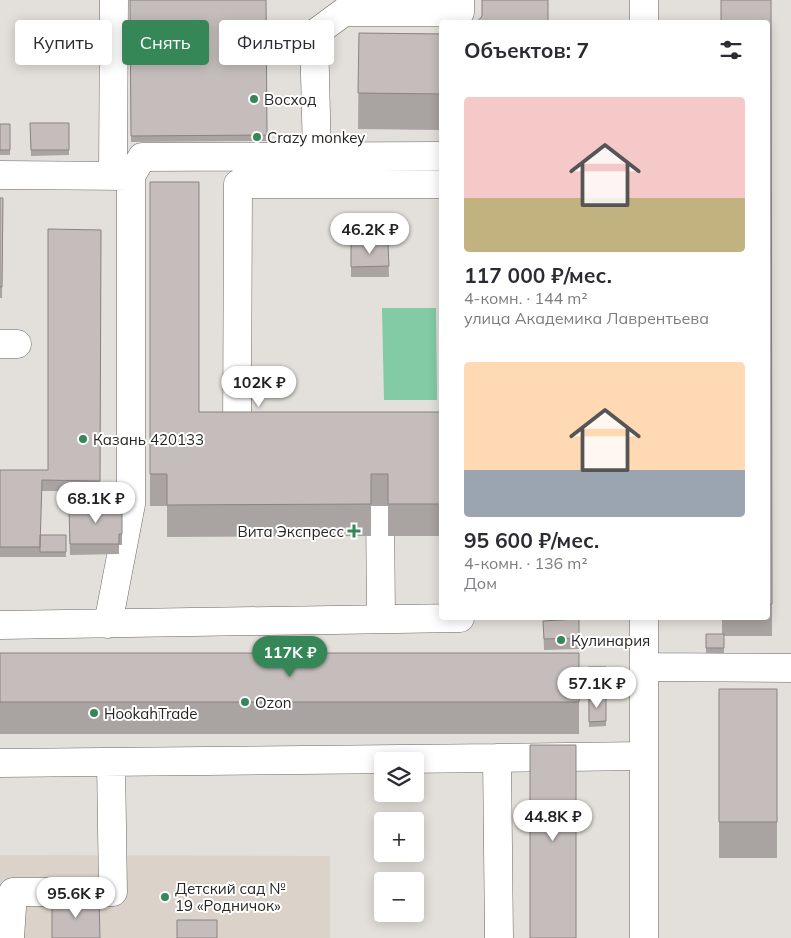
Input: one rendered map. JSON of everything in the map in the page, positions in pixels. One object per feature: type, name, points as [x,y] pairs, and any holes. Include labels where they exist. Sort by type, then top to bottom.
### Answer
[{"type":"street","points":[[108,624],[131,504],[122,176],[114,0]]},
{"type":"street","points":[[317,156],[314,34],[344,12],[460,12],[460,0]]},
{"type":"street","points":[[644,0],[644,20]]},
{"type":"street","points":[[0,175],[122,176],[142,157],[439,156]]},
{"type":"street","points":[[275,438],[237,437],[238,184],[439,184]]},
{"type":"street","points":[[380,506],[381,618]]},
{"type":"street","points":[[0,625],[439,618]]},
{"type":"street","points":[[644,620],[644,938]]},
{"type":"street","points":[[644,667],[791,668]]},
{"type":"street","points":[[0,763],[644,756]]},
{"type":"street","points":[[497,758],[499,938]]},
{"type":"street","points":[[10,938],[14,892],[113,892],[111,762]]},
{"type":"shaded area","name":"Детский сад № 19 «Родничок»","points":[[0,855],[330,856],[330,938],[0,938]]},
{"type":"green space","points":[[382,308],[436,308],[437,400],[384,400]]},
{"type":"building","points":[[130,0],[266,0],[266,20],[219,20],[219,65],[266,65],[267,135],[131,136],[130,65],[209,65],[209,20],[130,20]]},
{"type":"building","points":[[482,0],[548,0],[548,20],[479,20],[482,16]]},
{"type":"building","points":[[721,0],[771,0],[772,604],[770,604],[770,20],[721,20]]},
{"type":"building","points":[[359,33],[439,34],[439,94],[358,93]]},
{"type":"building","points":[[30,123],[69,123],[69,150],[31,150]]},
{"type":"building","points":[[0,124],[10,124],[10,150],[0,150]]},
{"type":"building","points":[[150,182],[199,182],[199,412],[439,412],[439,504],[388,504],[388,474],[371,474],[371,504],[167,505],[167,474],[150,474]]},
{"type":"building","points":[[0,198],[3,198],[2,287],[0,287]]},
{"type":"building","points":[[48,229],[101,230],[100,481],[42,480],[40,547],[0,547],[0,470],[48,470]]},
{"type":"building","points":[[388,243],[389,266],[351,267],[351,244]]},
{"type":"building","points":[[75,504],[122,504],[122,534],[119,534],[119,544],[70,544],[69,510],[75,510]]},
{"type":"building","points":[[40,535],[66,535],[66,552],[40,552]]},
{"type":"building","points":[[579,620],[579,638],[544,639],[543,621]]},
{"type":"building","points":[[706,634],[724,634],[724,648],[706,648]]},
{"type":"building","points":[[0,653],[579,653],[579,702],[0,702]]},
{"type":"building","points":[[588,667],[606,667],[606,695],[588,695]]},
{"type":"building","points":[[719,689],[777,689],[777,822],[719,822]]},
{"type":"building","points":[[589,697],[606,697],[606,721],[589,722]]},
{"type":"building","points":[[530,745],[576,745],[576,938],[530,938]]},
{"type":"building","points":[[52,900],[99,900],[100,938],[52,938]]},
{"type":"building","points":[[177,920],[217,920],[217,938],[177,938]]},
{"type":"place","name":"Восход","points":[[254,99]]},
{"type":"place","name":"Crazy monkey","points":[[257,137]]},
{"type":"place","name":"Казань 420133","points":[[83,439]]},
{"type":"place","name":"Вита Экспресс","points":[[354,531]]},
{"type":"place","name":"Кулинария","points":[[561,640]]},
{"type":"place","name":"Ozon","points":[[245,702]]},
{"type":"place","name":"HookahTrade","points":[[94,713]]},
{"type":"place","name":"Детский сад № 19 «Родничок»","points":[[165,897]]}]
